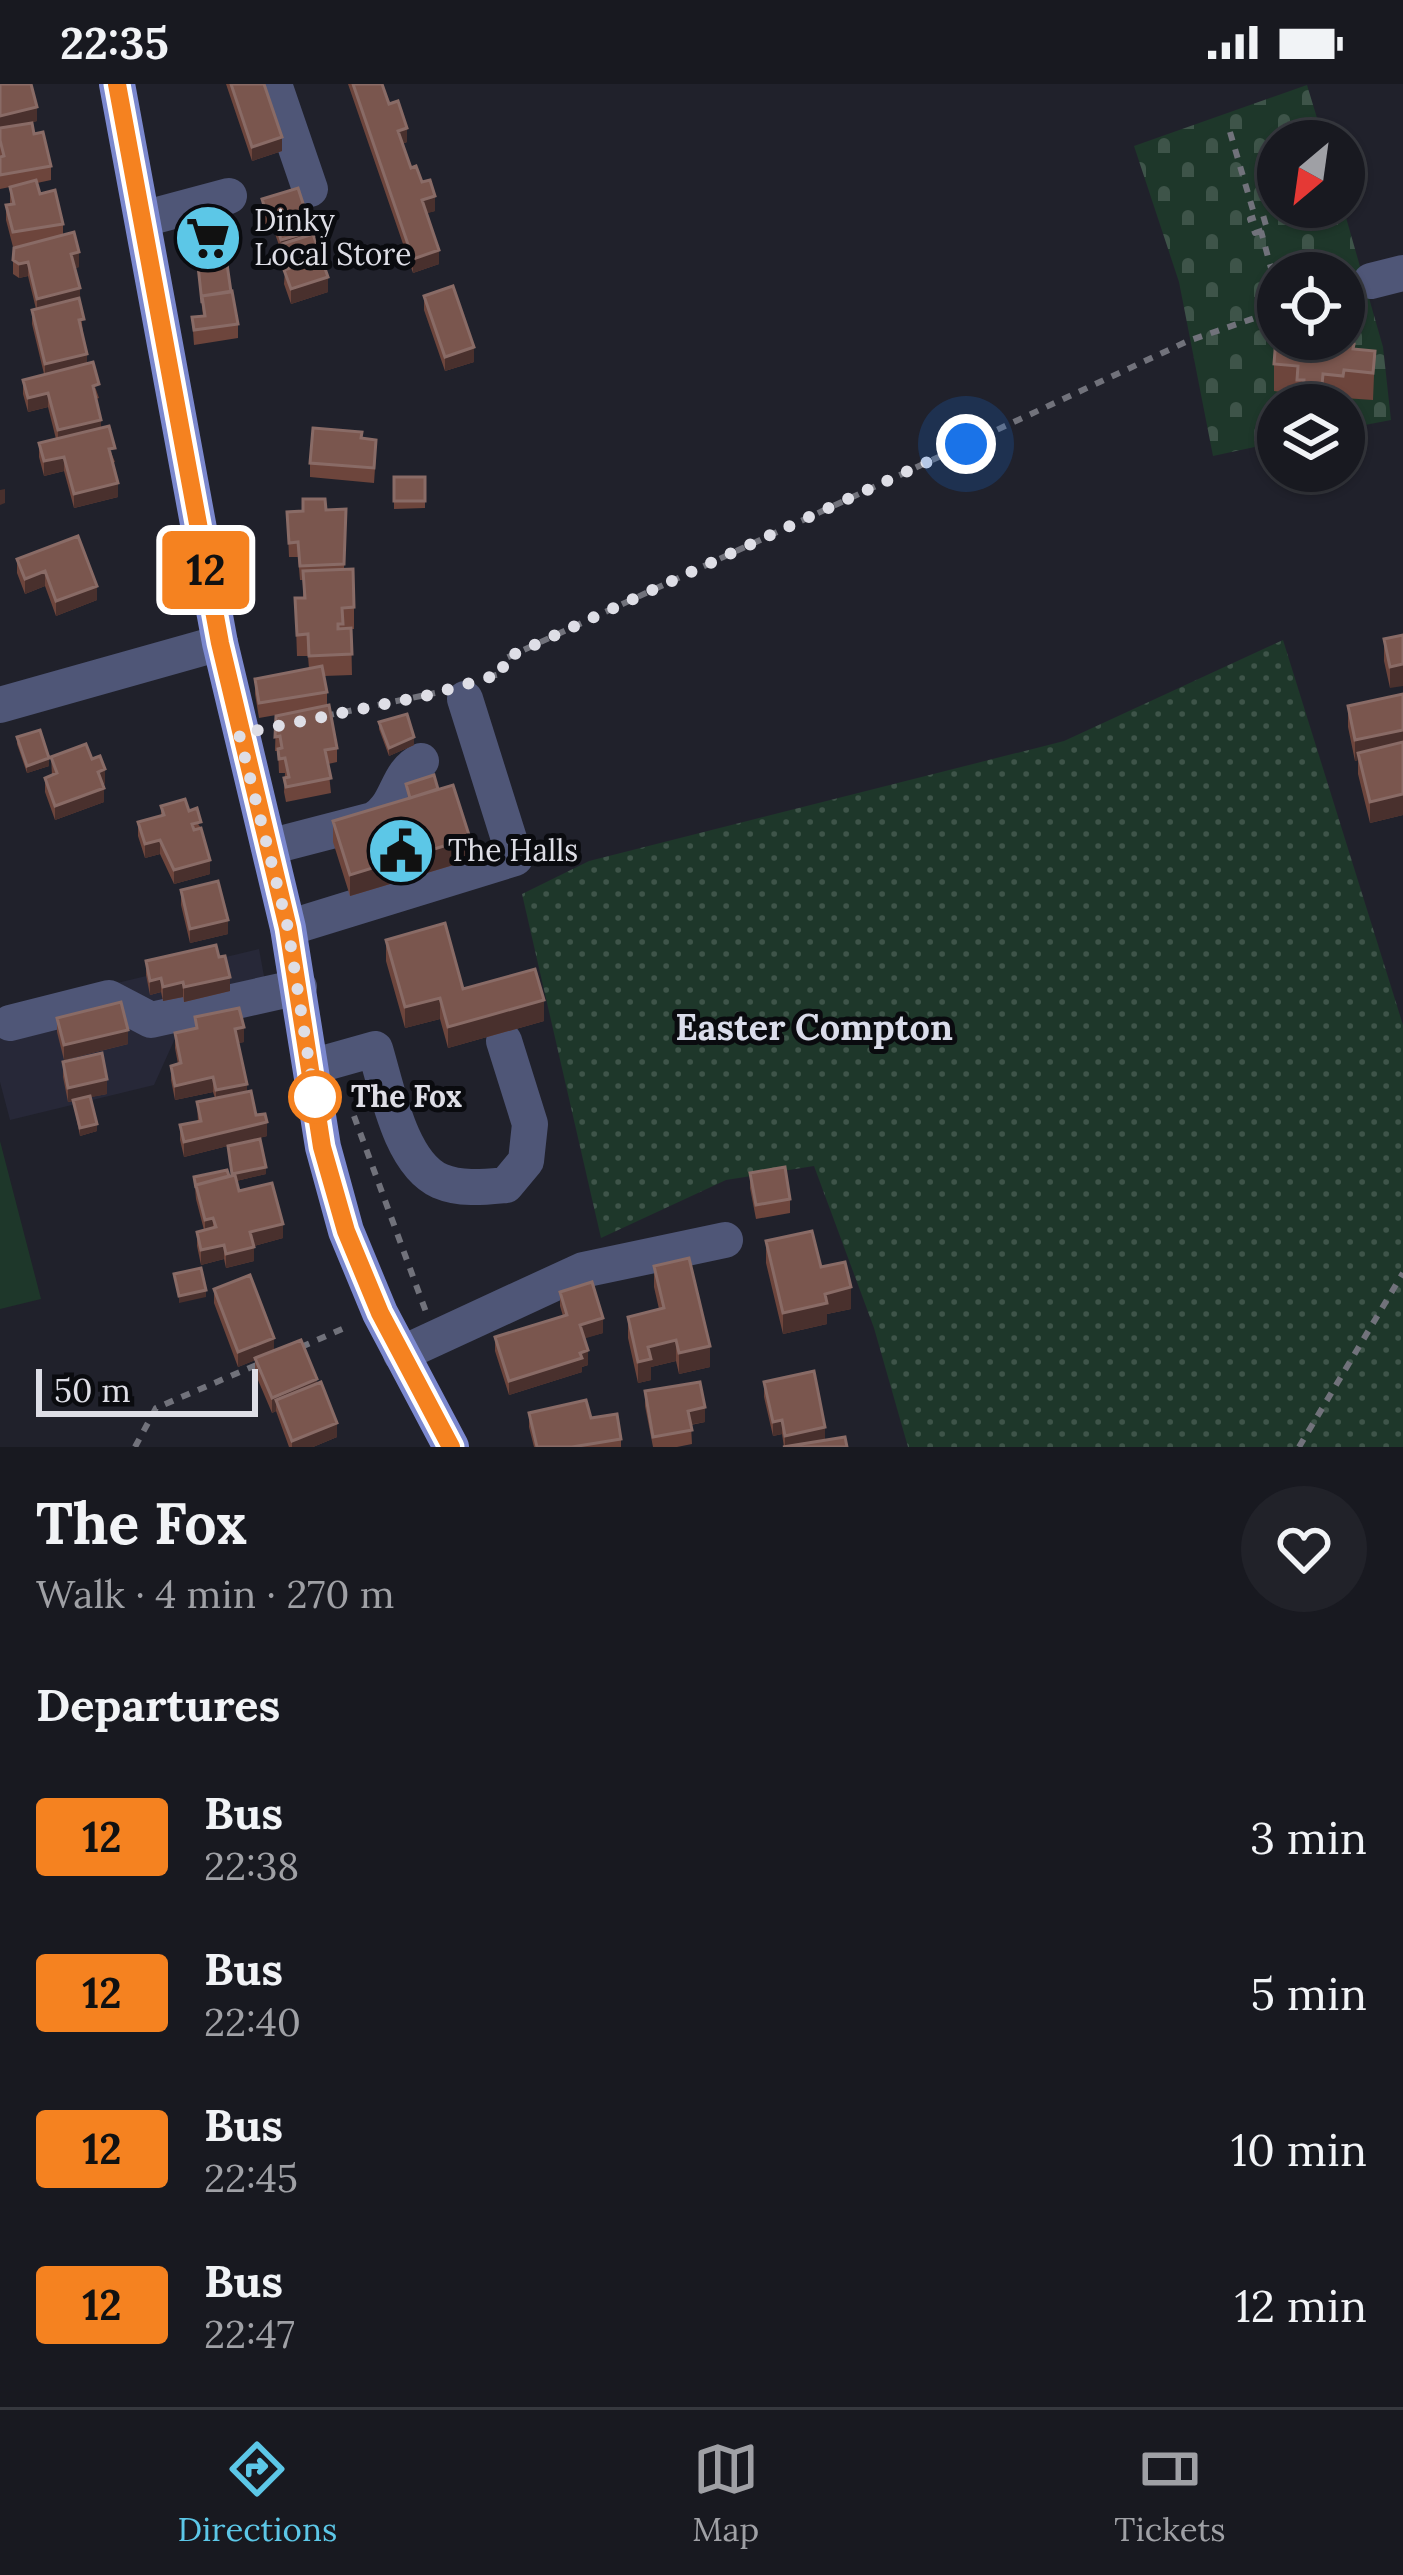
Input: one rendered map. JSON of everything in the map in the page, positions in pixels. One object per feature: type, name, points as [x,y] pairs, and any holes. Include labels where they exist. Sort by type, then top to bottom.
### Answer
[{"type":"main road","points":[[117,84],[220,643],[299,987],[322,1064],[322,1147],[346,1231],[380,1313],[451,1447]]},
{"type":"street","points":[[274,84],[310,189]]},
{"type":"street","points":[[143,219],[229,196]]},
{"type":"street","points":[[0,706],[220,643]]},
{"type":"street","points":[[288,928],[515,858],[464,690]]},
{"type":"street","points":[[269,848],[373,820],[386,812],[409,766],[421,760]]},
{"type":"street","points":[[10,1023],[109,998],[151,1020],[299,987]]},
{"type":"street","points":[[322,1064],[375,1049],[403,1142],[437,1181],[470,1188],[506,1185],[526,1161],[530,1124],[504,1042]]},
{"type":"street","points":[[401,1354],[584,1270],[725,1240]]},
{"type":"path","points":[[1231,132],[1255,218],[1263,215],[1267,252]]},
{"type":"path","points":[[323,717],[464,690],[504,673],[502,660],[1188,341],[1257,317]]},
{"type":"path","points":[[322,1064],[436,1339]]},
{"type":"path","points":[[1299,1447],[1403,1273]]},
{"type":"path","points":[[298,1347],[380,1313]]},
{"type":"path","points":[[135,1447],[156,1408],[278,1356]]},
{"type":"shaded area","points":[[259,949],[269,1003],[182,1023],[154,1085],[10,1120],[0,1082],[0,1011]]},
{"type":"green space","points":[[1307,85],[1318,120],[1257,120],[1257,228],[1349,228],[1356,252],[1257,252],[1257,360],[1365,360],[1365,284],[1383,347],[1391,420],[1365,425],[1365,384],[1257,384],[1257,447],[1213,456],[1179,282],[1134,146]]},
{"type":"green space","points":[[1283,640],[1403,1025],[1403,1447],[908,1447],[874,1328],[814,1166],[726,1180],[601,1238],[522,894],[589,861],[1064,741]]},
{"type":"green space","points":[[0,1141],[41,1299],[0,1309]]},
{"type":"building","points":[[0,84],[31,84],[37,107],[0,116]]},
{"type":"building","points":[[231,84],[264,84],[282,137],[252,147]]},
{"type":"building","points":[[353,84],[382,84],[389,104],[398,101],[407,128],[398,131],[411,168],[416,166],[422,182],[430,180],[435,196],[422,200],[439,250],[413,259]]},
{"type":"building","points":[[32,123],[34,134],[43,132],[51,166],[0,175],[0,157],[4,156],[0,128]]},
{"type":"building","points":[[36,180],[40,194],[55,190],[63,224],[13,232],[6,205],[14,204],[10,187]]},
{"type":"building","points":[[298,188],[312,231],[281,240],[273,214],[267,215],[262,199]]},
{"type":"building","points":[[220,215],[231,292],[202,296],[202,303],[193,219]]},
{"type":"building","points":[[74,232],[79,252],[71,254],[80,288],[37,299],[28,262],[13,260],[14,248]]},
{"type":"building","points":[[313,234],[328,277],[291,289],[282,244]]},
{"type":"building","points":[[453,286],[474,347],[445,357],[424,296]]},
{"type":"building","points":[[232,291],[238,324],[194,330],[192,317],[205,316],[202,296]]},
{"type":"building","points":[[79,298],[87,354],[45,364],[32,310]]},
{"type":"building","points":[[1365,350],[1375,351],[1373,373],[1323,374],[1322,384],[1297,380],[1298,366],[1274,364],[1274,360],[1365,360]]},
{"type":"building","points":[[93,362],[101,420],[58,430],[48,393],[28,398],[23,380]]},
{"type":"building","points":[[109,426],[118,483],[74,494],[64,457],[44,461],[39,443]]},
{"type":"building","points":[[313,428],[362,432],[361,438],[376,440],[374,468],[310,463]]},
{"type":"building","points":[[394,477],[425,477],[425,501],[394,501]]},
{"type":"building","points":[[303,499],[325,499],[326,510],[346,509],[344,564],[300,566],[298,542],[289,543],[287,512],[303,511]]},
{"type":"building","points":[[78,536],[97,586],[56,601],[45,571],[25,579],[17,559]]},
{"type":"building","points":[[353,569],[354,607],[342,608],[343,624],[338,624],[338,629],[351,628],[352,654],[309,656],[308,634],[297,635],[295,598],[305,598],[303,571]]},
{"type":"building","points":[[1403,635],[1403,664],[1390,667],[1384,639]]},
{"type":"building","points":[[322,666],[327,692],[259,703],[255,679]]},
{"type":"building","points":[[1403,694],[1403,730],[1355,740],[1348,706]]},
{"type":"building","points":[[329,705],[337,748],[325,750],[331,778],[286,787],[284,778],[289,777],[285,758],[279,759],[282,748],[280,736],[275,737],[276,716]]},
{"type":"building","points":[[407,714],[414,737],[389,748],[379,722]]},
{"type":"building","points":[[40,730],[49,758],[27,766],[17,737]]},
{"type":"building","points":[[1403,742],[1403,794],[1370,802],[1358,753]]},
{"type":"building","points":[[86,744],[92,759],[100,756],[105,769],[98,772],[104,788],[55,806],[45,778],[57,773],[51,757]]},
{"type":"building","points":[[434,775],[438,789],[410,798],[406,784]]},
{"type":"building","name":"The Halls","points":[[453,785],[470,838],[350,875],[333,821]]},
{"type":"building","points":[[185,799],[189,811],[197,808],[201,822],[192,824],[194,830],[201,828],[210,860],[174,870],[160,840],[145,844],[138,822],[164,815],[161,806]]},
{"type":"building","points":[[218,881],[228,920],[190,929],[181,890]]},
{"type":"building","points":[[445,923],[463,989],[535,969],[544,1000],[448,1027],[440,998],[405,1007],[386,940]]},
{"type":"building","points":[[216,945],[219,957],[225,956],[230,977],[184,987],[183,982],[163,987],[161,978],[150,981],[146,961]]},
{"type":"building","points":[[121,1002],[128,1030],[64,1045],[57,1018]]},
{"type":"building","points":[[239,1008],[244,1027],[235,1029],[247,1084],[216,1090],[213,1077],[175,1086],[171,1066],[181,1063],[175,1033],[197,1028],[195,1017]]},
{"type":"building","points":[[102,1053],[107,1079],[68,1088],[63,1062]]},
{"type":"building","points":[[251,1091],[256,1115],[265,1114],[267,1122],[184,1142],[180,1125],[201,1121],[197,1102]]},
{"type":"building","points":[[90,1096],[97,1124],[80,1128],[73,1100]]},
{"type":"building","points":[[260,1139],[266,1167],[232,1174],[228,1146]]},
{"type":"building","points":[[785,1167],[790,1199],[756,1205],[750,1173]]},
{"type":"building","points":[[227,1170],[229,1176],[196,1188],[194,1177]]},
{"type":"building","points":[[235,1175],[239,1191],[272,1183],[283,1224],[250,1232],[254,1247],[226,1254],[224,1245],[201,1250],[197,1232],[216,1227],[213,1218],[205,1220],[196,1185]]},
{"type":"building","points":[[812,1231],[821,1267],[845,1262],[851,1287],[825,1294],[827,1303],[783,1313],[766,1241]]},
{"type":"building","points":[[689,1258],[710,1346],[679,1353],[676,1340],[648,1347],[651,1359],[638,1362],[628,1317],[664,1308],[654,1266]]},
{"type":"building","points":[[201,1268],[206,1290],[179,1296],[174,1274]]},
{"type":"building","points":[[250,1275],[274,1338],[238,1352],[214,1289]]},
{"type":"building","points":[[592,1282],[603,1318],[580,1325],[588,1350],[580,1353],[582,1358],[509,1381],[495,1337],[567,1315],[560,1292]]},
{"type":"building","points":[[301,1340],[317,1379],[272,1398],[255,1358]]},
{"type":"building","points":[[814,1371],[825,1427],[785,1436],[782,1420],[773,1422],[764,1382]]},
{"type":"building","points":[[321,1382],[337,1423],[292,1441],[276,1400]]},
{"type":"building","points":[[700,1382],[705,1407],[688,1411],[692,1430],[653,1437],[645,1391]]},
{"type":"building","points":[[586,1400],[591,1418],[617,1414],[621,1439],[537,1447],[529,1413]]},
{"type":"building","points":[[845,1437],[847,1447],[783,1447]]},
{"type":"bus line","name":"12","points":[[117,84],[220,643],[288,928],[322,1147],[346,1231],[380,1313],[451,1447]]},
{"type":"place","name":"Dinky Local Store","points":[[208,238]]},
{"type":"place","name":"The Halls","points":[[401,851]]},
{"type":"place","name":"The Fox","points":[[315,1097]]},
{"type":"district","name":"Easter Compton","points":[[814,1027]]},
{"type":"route","points":[[315,1097],[316,1107],[288,928],[239,734],[429,695],[504,673],[502,660],[966,444]]}]
